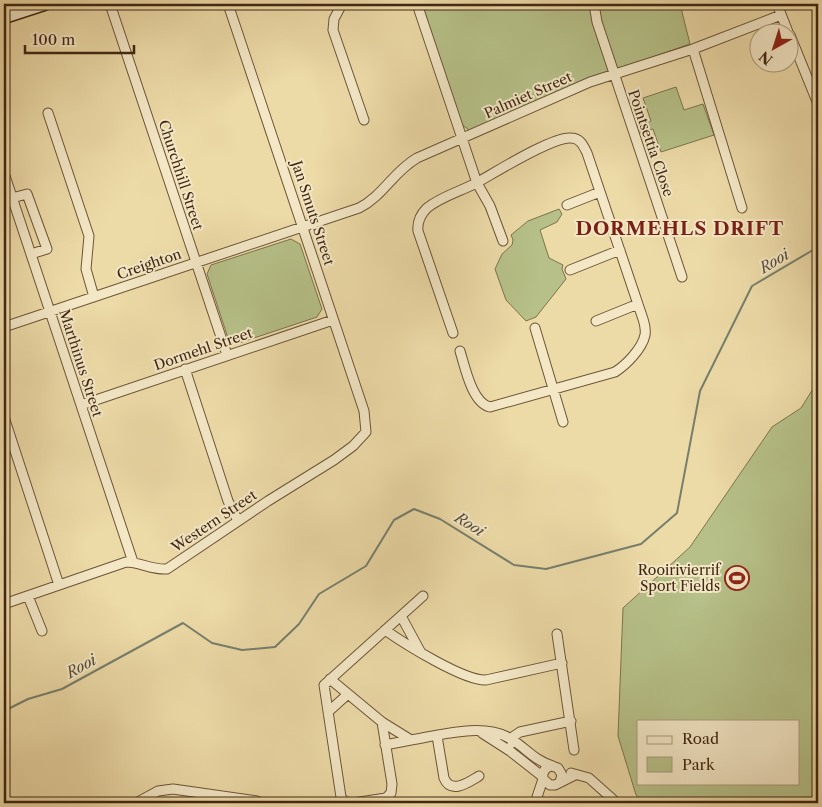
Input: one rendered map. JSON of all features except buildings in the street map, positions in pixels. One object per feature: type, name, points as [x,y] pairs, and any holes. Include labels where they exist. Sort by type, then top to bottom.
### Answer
[{"type":"main road","points":[[4,7],[13,4]]},
{"type":"main road","points":[[4,17],[44,4]]},
{"type":"street","name":"Churchhill Street","points":[[110,4],[227,355]]},
{"type":"street","name":"Jan Smuts Street","points":[[228,4],[364,411],[366,432]]},
{"type":"street","points":[[342,4],[334,19],[333,30],[364,120]]},
{"type":"street","points":[[417,4],[477,183],[490,206],[503,240]]},
{"type":"street","name":"Pointsettia Close","points":[[594,4],[597,22],[613,74],[682,277]]},
{"type":"street","points":[[777,4],[784,22]]},
{"type":"street","name":"Palmiet Street","points":[[302,227],[366,204],[412,160],[590,82],[693,49],[781,15]]},
{"type":"street","points":[[693,49],[742,208]]},
{"type":"street","points":[[800,61],[818,104]]},
{"type":"street","points":[[48,113],[89,236],[86,269],[94,297]]},
{"type":"street","points":[[454,333],[418,231],[419,218],[428,208],[445,197],[477,183],[513,161],[564,138],[576,139],[583,145],[638,304],[646,329],[642,344],[622,368],[605,376],[496,406],[485,406],[480,403],[460,350]]},
{"type":"street","name":"Marthinus Street","points":[[4,173],[133,562]]},
{"type":"street","points":[[567,204],[600,192]]},
{"type":"street","points":[[12,198],[27,194],[47,249],[31,254]]},
{"type":"street","name":"Creighton","points":[[4,327],[302,227]]},
{"type":"street","points":[[570,270],[620,250]]},
{"type":"street","points":[[596,321],[638,304]]},
{"type":"street","name":"Dormehl Street","points":[[81,404],[334,320]]},
{"type":"street","points":[[535,328],[563,422]]},
{"type":"street","points":[[184,370],[228,500],[238,521]]},
{"type":"street","points":[[4,417],[59,585]]},
{"type":"street","name":"Western Street","points":[[4,604],[118,564],[133,562],[150,568],[167,569],[353,446],[366,432]]},
{"type":"street","points":[[28,596],[42,631]]},
{"type":"street","points":[[382,722],[392,784],[391,793],[386,798],[352,803],[344,801],[341,797],[323,687],[423,596]]},
{"type":"street","points":[[401,616],[420,651]]},
{"type":"street","points":[[385,630],[461,674],[478,680],[562,663]]},
{"type":"street","points":[[557,634],[574,750]]},
{"type":"street","points":[[330,679],[382,722],[412,740]]},
{"type":"street","points":[[328,712],[348,694]]},
{"type":"street","points":[[510,751],[512,740],[520,732],[571,721]]},
{"type":"street","points":[[386,745],[476,730],[502,734],[538,760],[574,775],[589,778],[617,803]]},
{"type":"street","points":[[476,730],[510,751],[543,778],[546,784],[556,784]]},
{"type":"street","points":[[437,736],[444,778],[447,783],[452,786],[460,786],[480,776]]},
{"type":"street","points":[[535,803],[540,792],[545,769],[555,767]]},
{"type":"street","points":[[555,767],[562,775],[556,784]]},
{"type":"street","points":[[540,792],[574,775]]},
{"type":"street","points":[[136,803],[158,791],[173,789],[262,803]]},
{"type":"green space","points":[[422,4],[680,4],[690,44],[589,79],[469,130],[461,124]]},
{"type":"green space","points":[[676,87],[684,110],[703,104],[714,135],[661,152],[653,129],[637,134],[635,127],[651,121],[643,98]]},
{"type":"green space","points":[[559,209],[562,214],[557,222],[540,230],[549,258],[563,265],[562,269],[566,279],[536,317],[526,321],[506,300],[495,269],[502,254],[512,245],[511,235],[528,221]]},
{"type":"green space","points":[[291,239],[300,244],[322,309],[317,317],[236,344],[229,341],[207,274],[211,265]]},
{"type":"green space","name":"Rooirivierrif Sport Fields","points":[[818,381],[818,803],[646,803],[636,795],[618,736],[623,608],[690,547],[772,427],[801,408]]},
{"type":"waterway","name":"Rooi","points":[[4,711],[28,699],[62,689],[183,623],[212,643],[242,650],[275,647],[299,624],[319,594],[366,566],[394,520],[414,509],[440,519],[514,565],[546,569],[641,544],[677,513],[700,391],[752,286],[818,247]]},
{"type":"place","name":"Rooirivierrif Sport Fields","points":[[737,578]]},
{"type":"district","name":"DORMEHLS DRIFT","points":[[680,228]]}]
